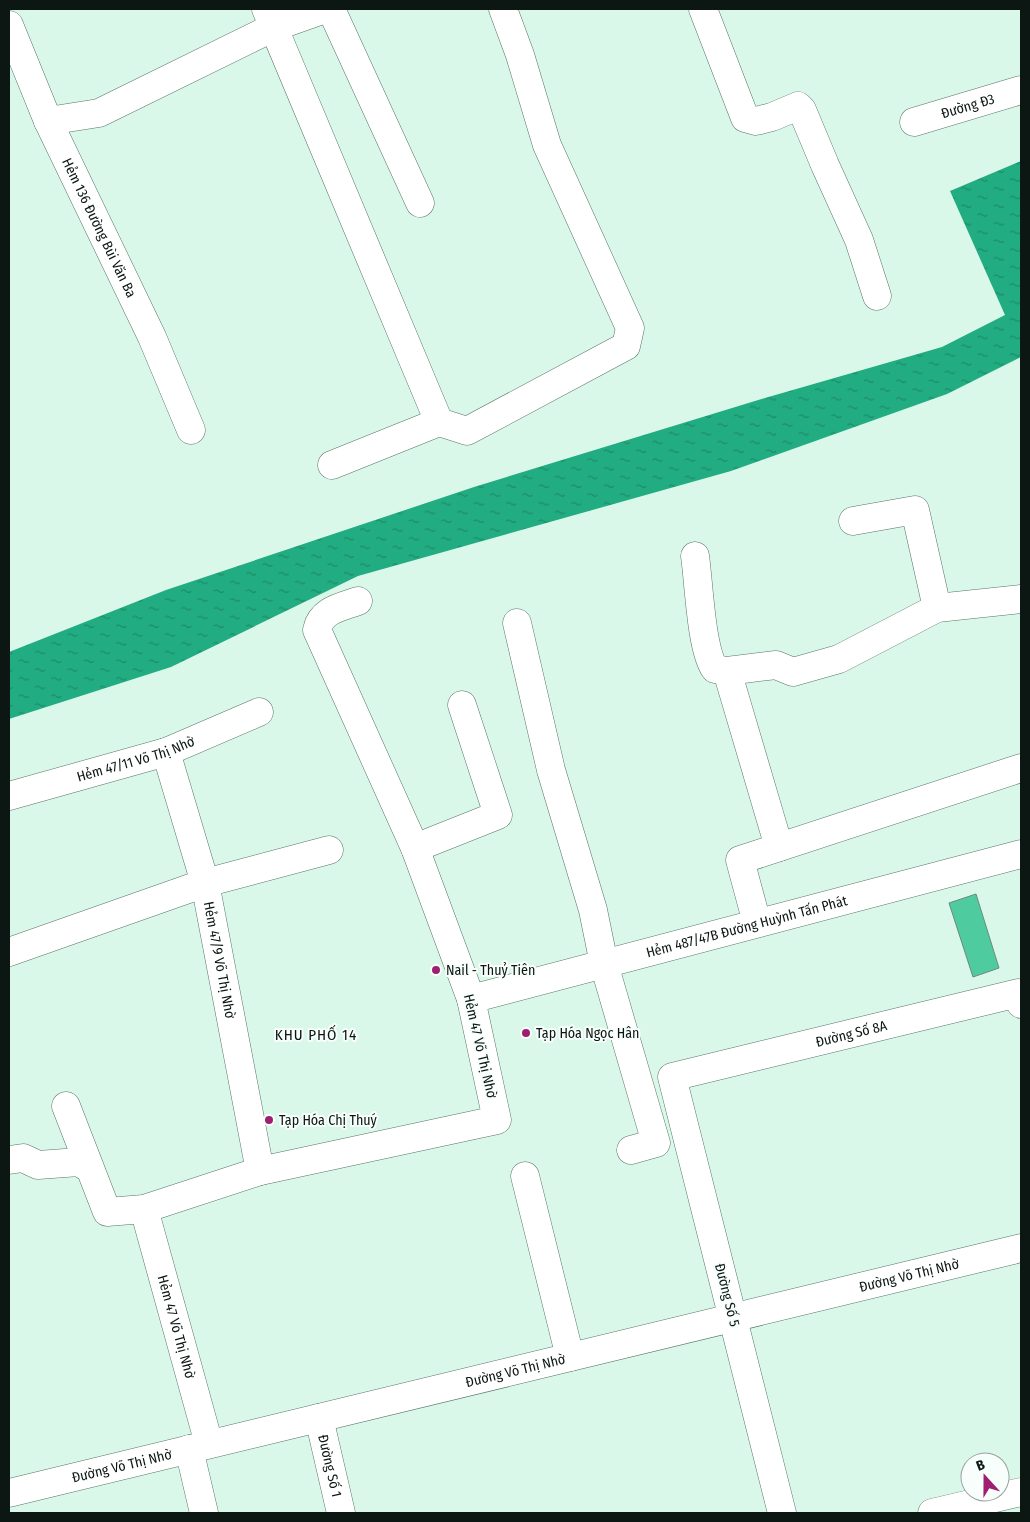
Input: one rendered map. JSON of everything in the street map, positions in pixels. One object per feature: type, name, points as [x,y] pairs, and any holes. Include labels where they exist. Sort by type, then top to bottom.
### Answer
[{"type":"street","points":[[48,121],[99,113],[270,18],[325,9]]},
{"type":"street","points":[[331,9],[420,203]]},
{"type":"street","points":[[332,465],[439,422],[467,431],[626,346],[630,328],[548,145],[520,55],[503,9]]},
{"type":"street","points":[[703,9],[745,118],[756,121],[772,117],[798,106],[802,110],[859,240],[877,296]]},
{"type":"street","points":[[270,18],[439,422]]},
{"type":"street","name":"Hẻm 136 Đường Bùi Văn Ba","points":[[9,26],[48,121],[152,337],[192,430]]},
{"type":"street","name":"Đường Đ3","points":[[914,122],[1021,90]]},
{"type":"street","points":[[853,521],[915,510],[936,608]]},
{"type":"street","points":[[695,556],[710,662],[715,669],[727,671],[776,665],[793,672],[840,659],[936,608],[1021,599]]},
{"type":"street","name":"Hẻm 47 Võ Thị Nhờ","points":[[66,1106],[107,1212],[144,1209],[260,1171],[497,1120],[471,999],[415,848],[317,630],[325,614],[358,601]]},
{"type":"street","points":[[517,623],[550,770],[592,910],[604,964],[656,1142],[631,1150]]},
{"type":"street","points":[[727,671],[779,847]]},
{"type":"street","points":[[415,848],[498,815],[462,706]]},
{"type":"street","name":"Hẻm 47/11 Võ Thị Nhờ","points":[[9,796],[166,752],[259,712]]},
{"type":"street","name":"Hẻm 47/9 Võ Thị Nhờ","points":[[166,752],[205,882],[260,1171]]},
{"type":"street","points":[[757,924],[740,860],[1021,768]]},
{"type":"street","points":[[9,952],[205,882],[329,850]]},
{"type":"street","name":"Hẻm 487/47B Đường Huỳnh Tấn Phát","points":[[471,999],[1021,854]]},
{"type":"street","name":"Đường Số 8A","points":[[672,1077],[1018,993],[1021,1004]]},
{"type":"street","name":"Đường Số 5","points":[[672,1077],[782,1513]]},
{"type":"street","points":[[9,1160],[23,1158],[38,1165],[80,1162],[90,1169]]},
{"type":"street","points":[[525,1176],[570,1357]]},
{"type":"street","name":"Hẻm 47 Võ Thị Nhờ","points":[[144,1209],[199,1447],[204,1513]]},
{"type":"street","name":"Đường Võ Thị Nhờ","points":[[9,1493],[1021,1248]]},
{"type":"street","name":"Đường Số 1","points":[[319,1418],[341,1513]]},
{"type":"street","points":[[932,1513],[1021,1492]]},
{"type":"water","points":[[1021,161],[1021,357],[947,394],[731,471],[358,576],[171,667],[9,719],[9,652],[166,590],[474,487],[765,398],[942,347],[1005,315],[950,191]]},
{"type":"building","points":[[976,894],[999,968],[973,977],[949,903]]},
{"type":"place","name":"Nail - Thuỷ Tiên","points":[[436,970]]},
{"type":"place","name":"Tạp Hóa Ngọc Hân","points":[[526,1033]]},
{"type":"place","name":"Tạp Hóa Chị Thuý","points":[[269,1120]]},
{"type":"district","name":"KHU PHỐ 14","points":[[316,1035]]}]
